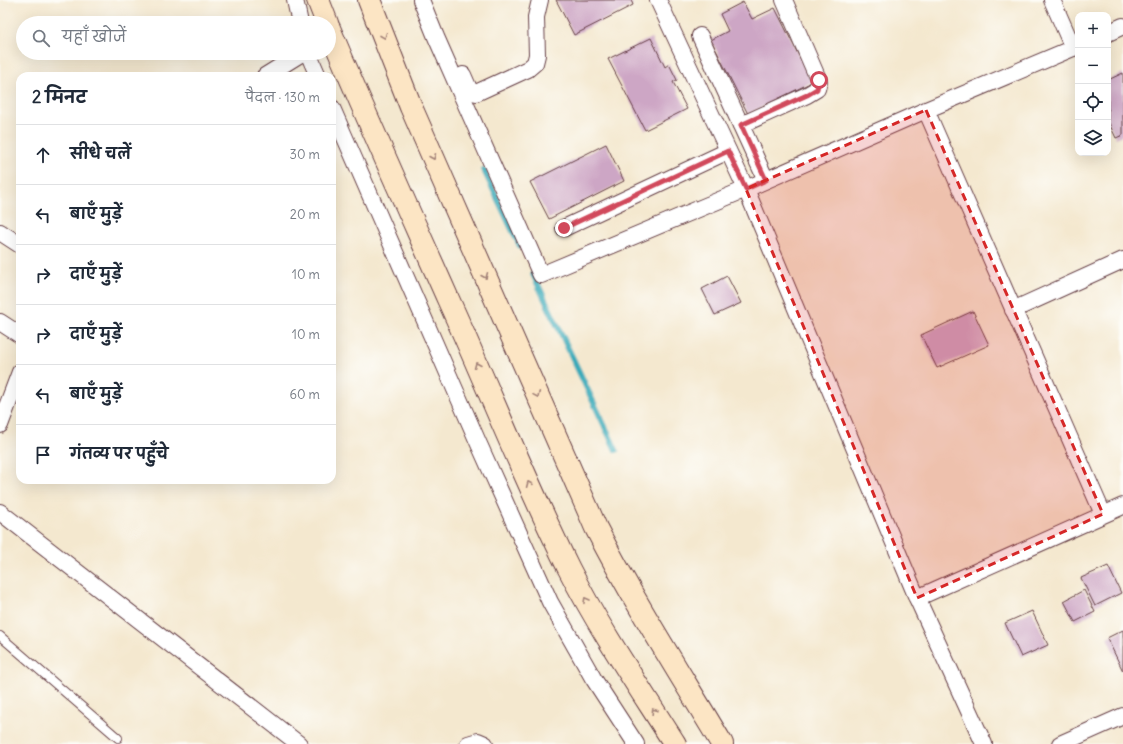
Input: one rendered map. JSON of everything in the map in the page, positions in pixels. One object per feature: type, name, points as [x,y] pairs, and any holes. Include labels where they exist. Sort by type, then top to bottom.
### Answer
[{"type":"main road","points":[[318,0],[324,16]]},
{"type":"main road","points":[[370,0],[411,107],[596,528],[651,628],[722,744]]},
{"type":"main road","points":[[336,45],[533,494],[570,570],[597,619],[675,744]]},
{"type":"street","points":[[295,0],[298,16]]},
{"type":"street","points":[[421,0],[541,275],[746,189],[926,110],[1075,47],[1052,0]]},
{"type":"street","points":[[431,0],[470,91],[476,93],[528,69],[535,63],[537,55],[536,17],[540,0]]},
{"type":"street","points":[[658,0],[746,189],[917,598],[984,744]]},
{"type":"street","points":[[741,125],[817,89],[819,80],[784,0]]},
{"type":"street","points":[[1111,32],[1123,26]]},
{"type":"street","points":[[700,36],[766,180]]},
{"type":"street","points":[[271,72],[291,60]]},
{"type":"street","points":[[311,60],[316,72]]},
{"type":"street","points":[[926,110],[1103,514]]},
{"type":"street","points":[[336,117],[478,442],[550,602],[594,678],[636,744]]},
{"type":"street","points":[[564,228],[728,151]]},
{"type":"street","points":[[0,232],[16,243]]},
{"type":"street","points":[[1013,310],[1123,260]]},
{"type":"street","points":[[0,322],[16,332]]},
{"type":"street","points":[[0,425],[4,400],[16,379]]},
{"type":"street","points":[[917,598],[1123,506]]},
{"type":"street","points":[[0,512],[299,744]]},
{"type":"street","points":[[1060,744],[1123,716]]},
{"type":"street","points":[[468,744],[478,741],[485,744]]},
{"type":"lane","points":[[0,636],[118,738]]},
{"type":"highlighted area","points":[[926,110],[1103,514],[917,598],[746,189]]},
{"type":"building","points":[[556,0],[631,0],[633,5],[574,35]]},
{"type":"building","points":[[743,2],[752,19],[775,8],[812,82],[748,114],[711,40],[728,31],[720,14]]},
{"type":"building","points":[[651,38],[665,67],[669,64],[677,80],[673,82],[687,109],[645,130],[608,59]]},
{"type":"building","points":[[1123,73],[1123,135],[1116,138],[1111,127],[1111,79]]},
{"type":"building","points":[[606,144],[624,181],[549,219],[530,182]]},
{"type":"building","points":[[727,276],[741,303],[715,315],[702,289]]},
{"type":"building","points":[[973,311],[989,345],[937,368],[921,335]]},
{"type":"building","points":[[1108,566],[1121,593],[1095,606],[1081,578]]},
{"type":"building","points":[[1084,590],[1095,612],[1075,622],[1064,601]]},
{"type":"building","points":[[1032,611],[1048,645],[1021,657],[1005,623]]},
{"type":"building","points":[[1123,630],[1123,671],[1107,638]]},
{"type":"waterway","points":[[484,170],[520,246]]},
{"type":"waterway","points":[[533,274],[616,450]]},
{"type":"route","points":[[564,228],[728,151],[746,189],[766,180],[741,125],[807,95],[817,89],[819,80]]}]
